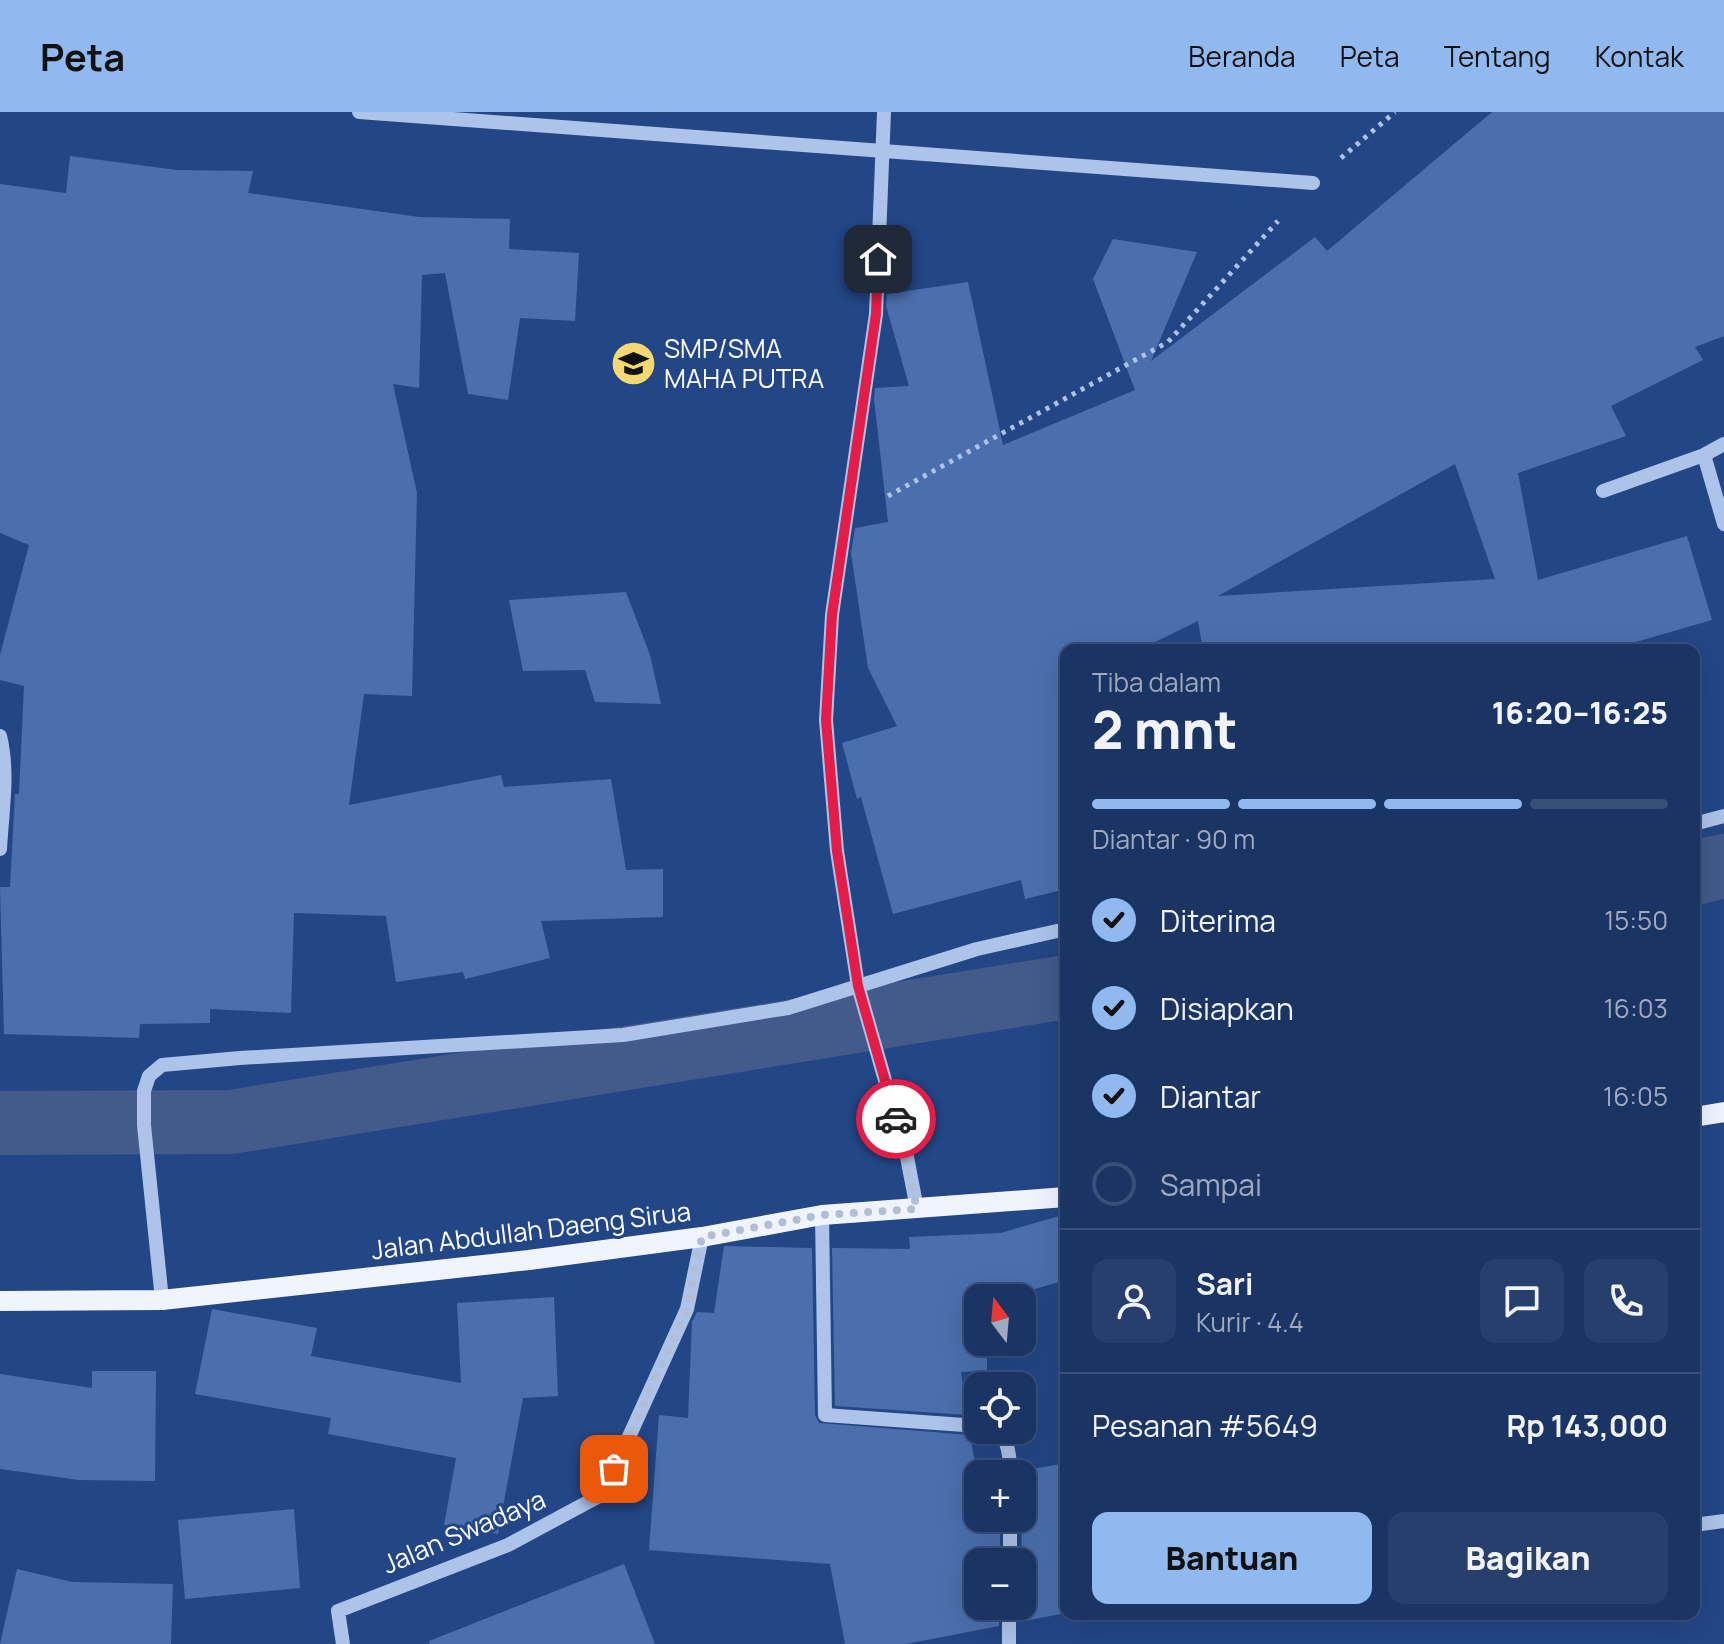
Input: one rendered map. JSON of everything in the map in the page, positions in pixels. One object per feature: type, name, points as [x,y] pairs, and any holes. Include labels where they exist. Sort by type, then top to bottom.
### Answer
[{"type":"main road","points":[[1700,1116],[1724,1112]]},
{"type":"main road","name":"Jalan Abdullah Daeng Sirua","points":[[0,1301],[162,1300],[529,1260],[702,1237],[822,1215],[1060,1197]]},
{"type":"street","points":[[359,112],[1313,183]]},
{"type":"street","points":[[884,112],[876,314],[832,615],[826,720],[837,851],[858,986],[907,1157],[917,1209]]},
{"type":"street","points":[[1603,491],[1704,455],[1724,444]]},
{"type":"street","points":[[1704,455],[1724,524]]},
{"type":"street","points":[[0,736],[4,782],[0,849]]},
{"type":"street","points":[[1700,822],[1724,816]]},
{"type":"street","points":[[162,1300],[144,1125],[144,1091],[149,1076],[162,1065],[623,1035],[788,1008],[977,949],[1060,930]]},
{"type":"street","points":[[822,1215],[825,1415],[964,1425]]},
{"type":"street","name":"Jalan Swadaya","points":[[343,1644],[338,1611],[508,1545],[603,1494],[687,1309],[702,1237]]},
{"type":"street","points":[[1700,1524],[1724,1521]]},
{"type":"street","points":[[1009,1620],[1009,1644]]},
{"type":"path","points":[[846,519],[1168,342],[1313,183],[1395,112]]},
{"type":"building","points":[[1492,112],[1724,112],[1724,336],[1695,347],[1703,360],[1611,406],[1626,436],[1518,473],[1538,580],[1687,536],[1712,620],[1629,644],[1202,644],[1198,621],[1151,644],[1060,644],[1060,890],[1025,899],[1021,880],[893,914],[861,797],[857,799],[842,743],[897,726],[868,668],[851,553],[855,528],[888,522],[875,388],[909,386],[886,306],[887,294],[968,282],[1003,445],[1135,390],[1093,279],[1113,239],[1197,252],[1151,361],[1315,237],[1327,251]],"holes":[[[1455,464],[1495,579],[1218,596]]]},
{"type":"building","points":[[70,156],[177,170],[253,171],[248,193],[419,217],[510,219],[509,249],[579,253],[575,321],[520,318],[508,400],[468,394],[445,273],[422,275],[419,388],[393,384],[417,493],[412,696],[364,694],[349,805],[501,775],[504,787],[611,779],[626,870],[663,869],[663,917],[541,921],[550,958],[465,979],[463,972],[396,982],[386,916],[294,913],[291,1013],[210,1009],[210,1023],[140,1024],[139,1038],[4,1034],[0,887],[10,887],[15,794],[19,794],[24,686],[0,680],[0,655],[29,545],[0,533],[0,184],[66,193]]},
{"type":"building","points":[[626,592],[650,655],[661,704],[595,702],[585,670],[523,671],[509,600]]},
{"type":"building","points":[[1060,1216],[1060,1282],[1036,1289],[1036,1284],[964,1284],[964,1356],[987,1356],[987,1371],[961,1372],[964,1415],[835,1406],[832,1248],[910,1249],[909,1237],[1001,1233]]},
{"type":"building","points":[[724,1246],[812,1248],[815,1415],[819,1423],[964,1435],[964,1444],[972,1444],[975,1460],[964,1460],[964,1532],[1000,1532],[1000,1548],[964,1548],[964,1620],[999,1620],[999,1626],[906,1644],[845,1644],[830,1564],[649,1550],[659,1415],[688,1418],[692,1322],[697,1312],[714,1313]]},
{"type":"building","points":[[554,1297],[558,1396],[523,1398],[498,1534],[444,1525],[456,1458],[328,1434],[331,1418],[195,1394],[212,1309],[317,1328],[311,1356],[461,1383],[457,1303]]},
{"type":"building","points":[[92,1371],[156,1371],[155,1481],[79,1480],[0,1469],[0,1374],[92,1388]]},
{"type":"building","points":[[1060,1464],[1060,1614],[1036,1619],[1036,1548],[1022,1548],[1021,1532],[1036,1532],[1036,1468]]},
{"type":"building","points":[[294,1509],[300,1588],[185,1599],[178,1520]]},
{"type":"building","points":[[624,1564],[655,1644],[430,1644],[429,1641]]},
{"type":"building","points":[[17,1569],[72,1582],[173,1584],[171,1644],[0,1644]]},
{"type":"waterway","points":[[1700,872],[1724,866]]},
{"type":"waterway","points":[[0,1123],[231,1122],[1060,988]]},
{"type":"way so far","points":[[614,1469],[687,1309],[702,1237],[822,1215],[917,1209],[896,1119]]},
{"type":"place","name":"SMP/SMA MAHA PUTRA","points":[[633,364]]},
{"type":"route","points":[[878,259],[876,314],[832,615],[826,720],[837,851],[858,986],[896,1119]]}]
